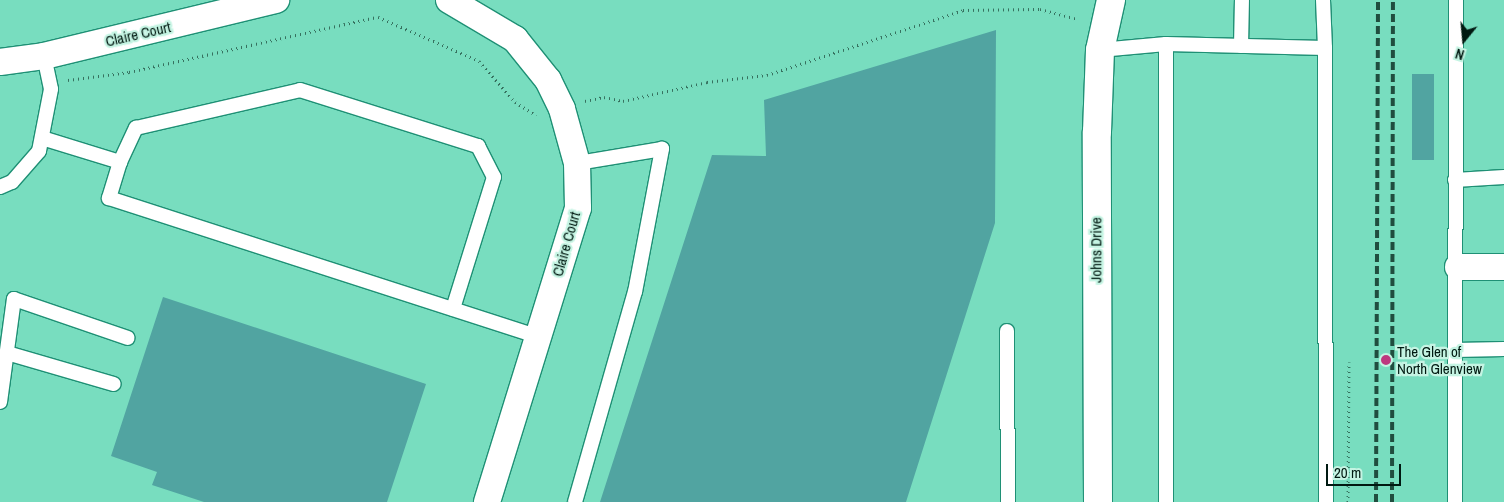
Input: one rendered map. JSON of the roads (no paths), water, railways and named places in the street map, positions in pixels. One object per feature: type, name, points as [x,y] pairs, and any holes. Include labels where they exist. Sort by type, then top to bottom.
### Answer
[{"type":"street","name":"Claire Court","points":[[0,62],[44,56],[276,0]]},
{"type":"street","name":"Claire Court","points":[[449,0],[520,46],[562,109],[577,163],[578,208],[487,502]]},
{"type":"street","name":"Johns Drive","points":[[1098,502],[1096,191],[1100,50],[1111,0]]},
{"type":"street","points":[[1458,267],[1504,267]]},
{"type":"lane","points":[[1241,46],[1242,0]]},
{"type":"lane","points":[[1323,0],[1326,502]]},
{"type":"lane","points":[[1455,502],[1455,350],[1458,267],[1455,180],[1456,0]]},
{"type":"lane","points":[[1166,44],[1166,502]]},
{"type":"lane","points":[[1100,50],[1166,44],[1324,48]]},
{"type":"lane","points":[[0,188],[23,169],[39,151],[50,82],[44,56]]},
{"type":"lane","points":[[453,309],[494,177],[478,146],[300,90],[136,128],[120,162],[109,198],[453,309],[539,336]]},
{"type":"lane","points":[[42,138],[120,162]]},
{"type":"lane","points":[[576,502],[635,292],[662,149],[577,163]]},
{"type":"lane","points":[[1455,180],[1504,177]]},
{"type":"lane","points":[[0,402],[7,353],[5,325],[14,299],[128,338]]},
{"type":"lane","points":[[1007,330],[1008,502]]},
{"type":"lane","points":[[1455,350],[1504,349]]},
{"type":"lane","points":[[7,353],[114,384]]},
{"type":"railway","points":[[1376,502],[1378,0]]},
{"type":"railway","points":[[1392,502],[1393,0]]},
{"type":"place","name":"The Glen of North Glenview","points":[[1386,360]]}]
